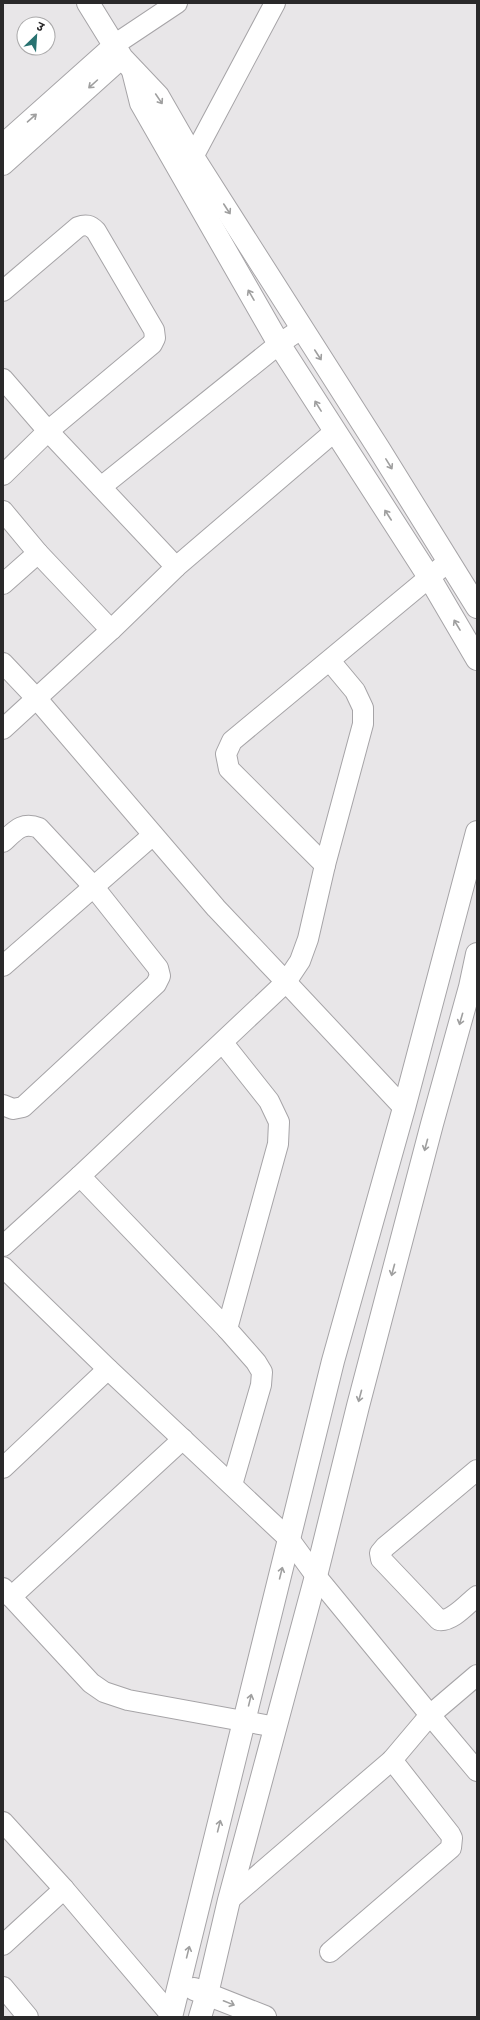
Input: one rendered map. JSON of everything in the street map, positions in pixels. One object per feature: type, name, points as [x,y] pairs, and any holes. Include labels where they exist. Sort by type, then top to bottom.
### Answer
[{"type":"street","points":[[88,3],[123,58],[158,96],[193,157],[477,606]]},
{"type":"street","points":[[3,165],[123,58],[177,3]]},
{"type":"street","points":[[193,157],[275,3]]},
{"type":"street","points":[[3,144],[123,58]]},
{"type":"street","points":[[123,58],[141,103],[279,344],[334,432],[429,577],[477,659]]},
{"type":"street","points":[[3,291],[78,227],[84,225],[90,226],[96,230],[154,330],[156,338],[152,344],[48,431],[3,475]]},
{"type":"street","points":[[101,487],[279,344],[301,329]]},
{"type":"street","points":[[3,379],[48,431],[176,567]]},
{"type":"street","points":[[3,729],[111,630],[176,567],[334,432]]},
{"type":"street","points":[[3,511],[38,553],[111,630]]},
{"type":"street","points":[[3,584],[38,553]]},
{"type":"street","points":[[326,865],[229,769],[226,754],[232,741],[449,561]]},
{"type":"street","points":[[3,1246],[223,1043],[286,982],[300,961],[308,939],[363,724],[363,708],[355,691],[330,661]]},
{"type":"street","points":[[3,662],[37,699],[216,908],[404,1108]]},
{"type":"street","points":[[3,842],[23,826],[30,824],[39,828],[93,886],[158,968],[160,976],[156,984],[23,1107],[13,1109],[3,1105]]},
{"type":"street","points":[[174,2016],[180,1984],[333,1361],[404,1108],[477,832]]},
{"type":"street","points":[[3,966],[153,835]]},
{"type":"street","points":[[200,2017],[207,1994],[229,1900],[316,1576],[358,1406],[432,1124],[473,994],[477,954]]},
{"type":"street","points":[[223,1043],[269,1101],[279,1122],[278,1144],[228,1329]]},
{"type":"street","points":[[80,1176],[228,1329],[256,1362],[262,1372],[261,1384],[232,1485]]},
{"type":"street","points":[[3,1267],[108,1369],[289,1539],[316,1576],[477,1770]]},
{"type":"street","points":[[3,1468],[108,1369]]},
{"type":"street","points":[[183,1439],[7,1593],[91,1683],[104,1692],[128,1700],[276,1727]]},
{"type":"street","points":[[477,1470],[385,1547],[380,1553],[382,1559],[439,1620],[444,1621],[450,1618],[477,1596]]},
{"type":"street","points":[[229,1900],[392,1760],[430,1715],[477,1675]]},
{"type":"street","points":[[330,1952],[451,1848],[452,1838],[450,1834],[392,1760]]},
{"type":"street","points":[[3,1822],[64,1889],[174,2016]]},
{"type":"street","points":[[3,1945],[64,1889]]},
{"type":"street","points":[[180,1984],[265,2017]]},
{"type":"street","points":[[3,1987],[28,2017]]}]
